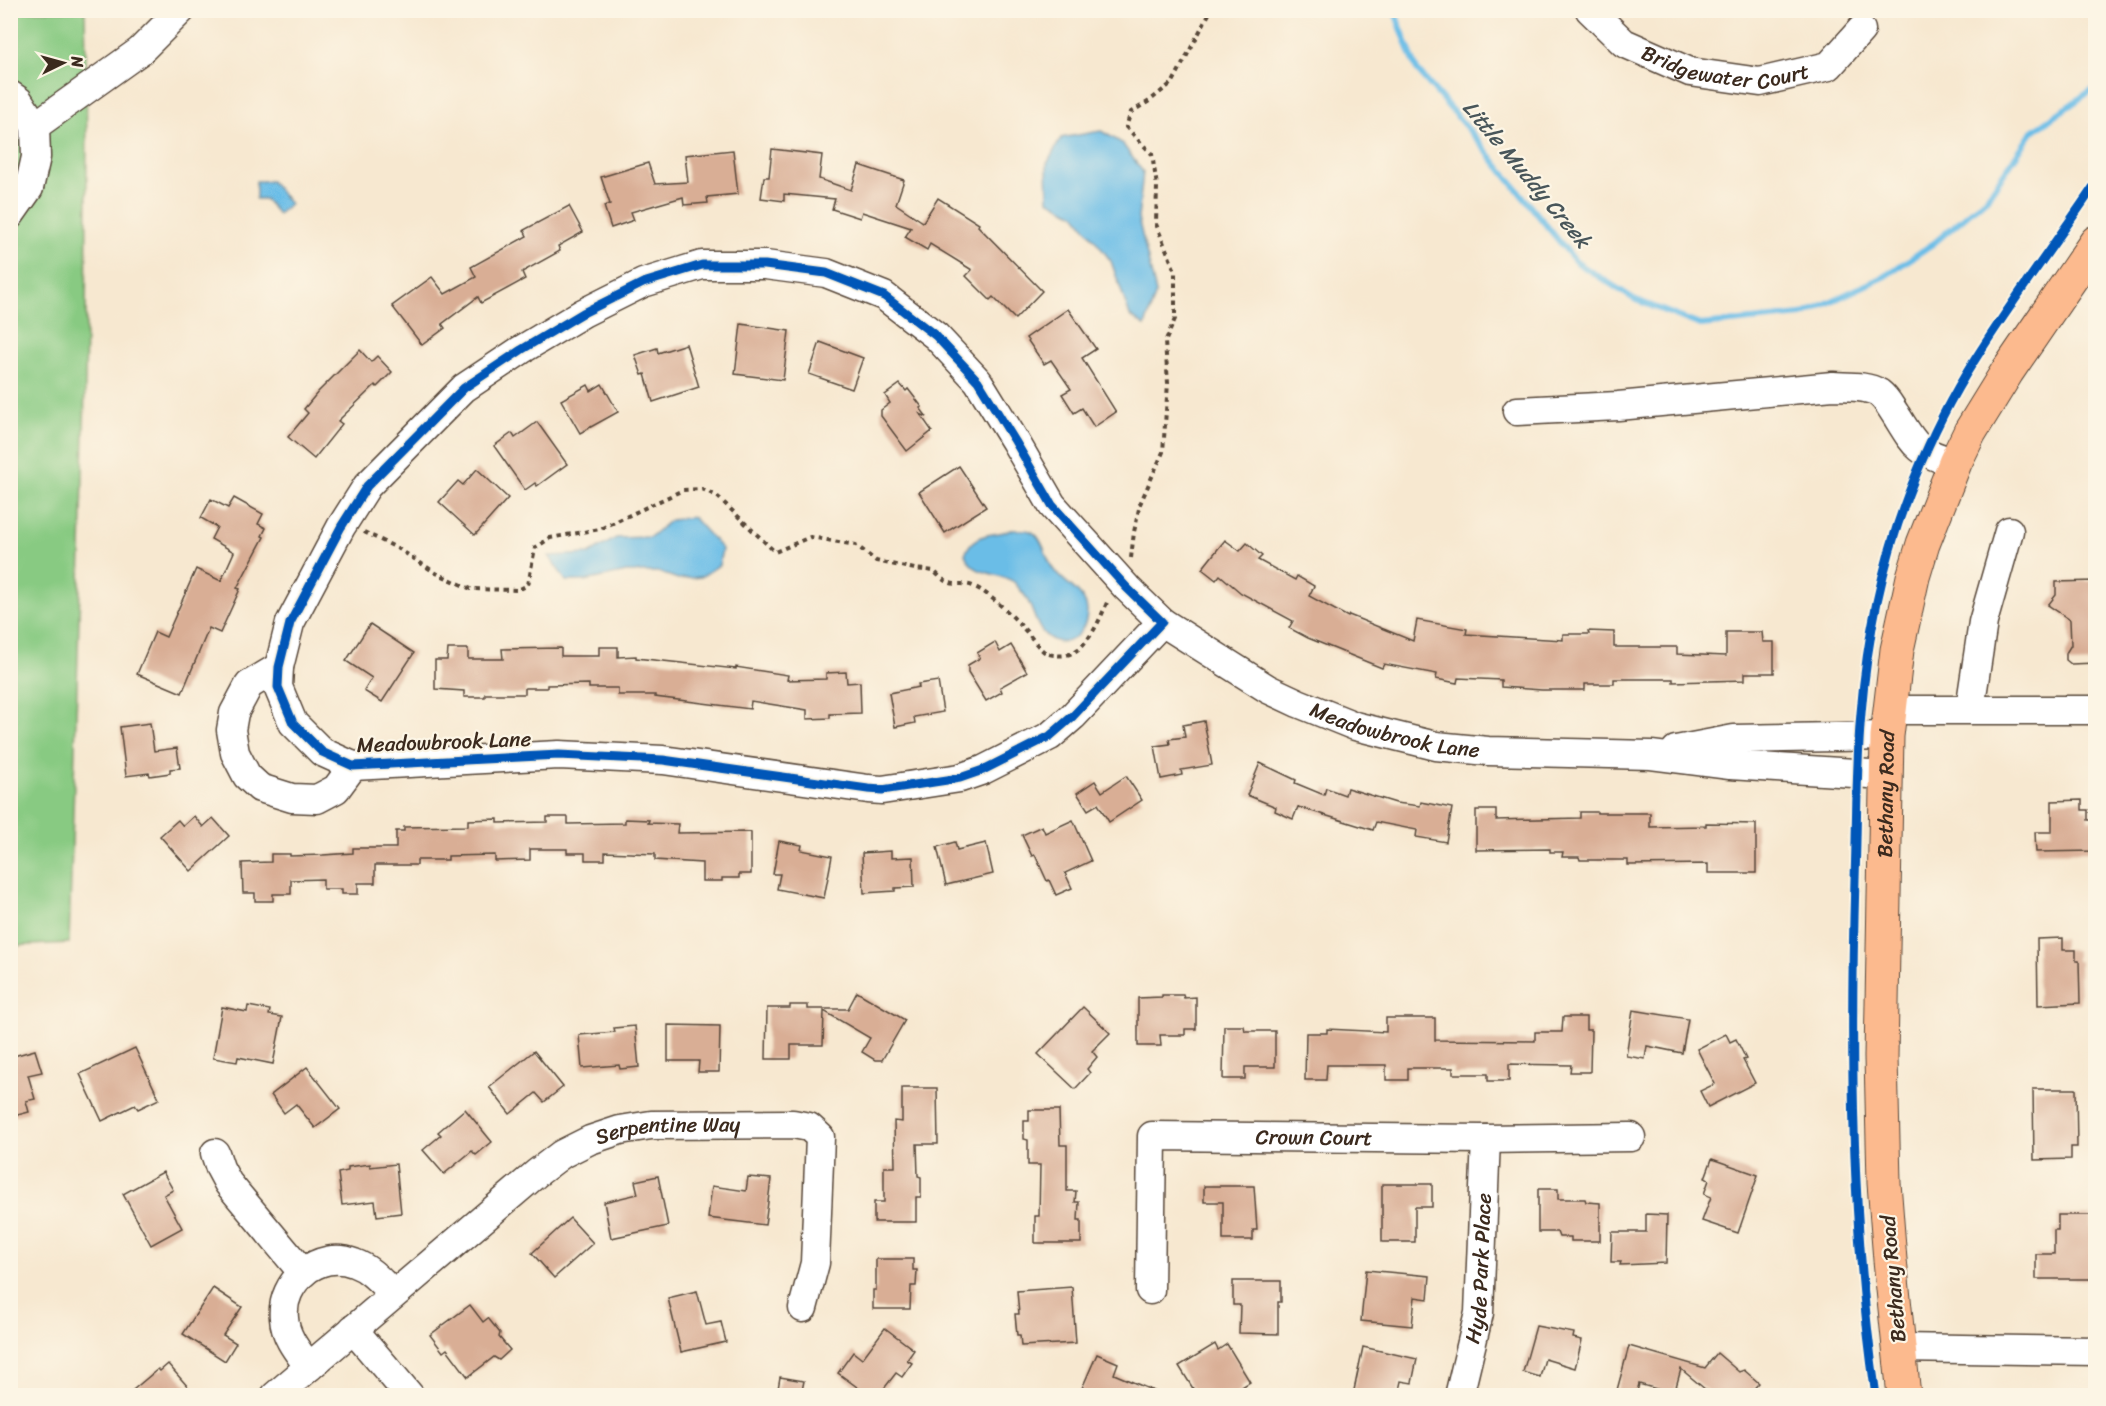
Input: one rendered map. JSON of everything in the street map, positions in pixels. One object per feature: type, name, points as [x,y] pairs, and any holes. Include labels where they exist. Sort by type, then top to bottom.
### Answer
[{"type":"main road","name":"Bethany Road","points":[[1904,1395],[1884,1183],[1881,1077],[1885,775],[1888,723],[1897,650],[1913,577],[1923,544],[1970,432],[2007,372],[2096,242]]},
{"type":"street","points":[[35,126],[140,51],[181,10]]},
{"type":"street","name":"Bridgewater Court","points":[[1590,10],[1624,44],[1690,72],[1761,82],[1829,66],[1861,30]]},
{"type":"street","points":[[10,95],[19,101],[35,126],[36,157],[29,188],[10,215]]},
{"type":"street","name":"Meadowbrook Lane","points":[[1162,622],[1074,716],[1050,736],[983,770],[960,778],[882,789],[868,789],[663,760],[559,754],[353,766],[322,752],[292,723],[278,687],[279,667],[290,623],[341,527],[368,486],[464,388],[583,313],[643,283],[702,265],[765,265],[826,273],[884,296],[936,336],[978,381],[1052,505],[1128,588],[1162,622],[1268,689],[1355,726],[1462,750],[1651,755],[1731,765],[1885,775]]},
{"type":"street","points":[[1517,411],[1629,405],[1833,386],[1864,388],[1879,393],[1886,400],[1913,442],[1926,454],[1955,464]]},
{"type":"street","points":[[1970,709],[1983,622],[2009,531]]},
{"type":"street","name":"Meadowbrook Lane","points":[[279,667],[249,685],[234,713],[231,730],[235,753],[247,777],[260,788],[292,798],[316,800],[336,789],[353,766]]},
{"type":"street","name":"Meadowbrook Lane","points":[[1651,755],[1734,739],[1888,723],[1970,709],[2096,710]]},
{"type":"street","name":"Serpentine Way","points":[[275,1395],[537,1173],[562,1154],[590,1140],[620,1130],[651,1125],[793,1124],[809,1127],[820,1137],[815,1263],[803,1308]]},
{"type":"street","name":"Crown Court","points":[[1150,1290],[1152,1136],[1486,1139],[1631,1137]]},
{"type":"street","name":"Hyde Park Place","points":[[1459,1395],[1479,1313],[1486,1139]]},
{"type":"street","points":[[215,1153],[228,1183],[303,1273]]},
{"type":"street","points":[[309,1367],[287,1334],[284,1318],[285,1302],[291,1287],[303,1273],[314,1265],[330,1260],[346,1260],[370,1271],[393,1294]]},
{"type":"street","points":[[353,1329],[410,1395]]},
{"type":"street","points":[[1899,1348],[2096,1351]]},
{"type":"path","points":[[1131,559],[1140,504],[1163,452],[1168,383],[1165,342],[1175,319],[1175,271],[1156,224],[1157,186],[1152,154],[1126,127],[1131,112],[1173,82],[1211,10]]},
{"type":"path","points":[[364,532],[399,549],[436,573],[471,589],[518,590],[528,585],[535,548],[550,538],[600,529],[683,490],[702,489],[717,496],[775,552],[810,537],[856,545],[876,561],[934,571],[943,581],[951,585],[966,584],[978,589],[1017,621],[1047,654],[1060,656],[1076,652],[1087,640],[1101,617],[1109,597]]},
{"type":"green space","points":[[11,11],[85,11],[87,244],[83,477],[69,943],[11,946]]},
{"type":"water","points":[[1101,131],[1122,143],[1143,172],[1138,218],[1156,293],[1145,326],[1130,316],[1111,261],[1075,214],[1048,200],[1047,164],[1061,138]]},
{"type":"water","points":[[256,181],[271,181],[290,204],[278,214],[265,199],[256,199]]},
{"type":"water","points":[[693,517],[722,549],[719,565],[701,577],[678,579],[658,572],[626,572],[585,581],[566,581],[549,556],[589,554],[616,538],[650,537],[671,520]]},
{"type":"water","points":[[1011,530],[1034,533],[1042,544],[1053,569],[1083,598],[1087,611],[1086,621],[1082,629],[1071,640],[1063,642],[1048,637],[1036,621],[1026,597],[1014,582],[980,570],[969,562],[965,554],[978,538]]},
{"type":"building","points":[[772,149],[822,155],[819,179],[851,190],[859,165],[904,180],[896,204],[923,222],[938,198],[979,224],[978,226],[1042,291],[1015,319],[993,297],[990,300],[966,276],[972,270],[930,244],[927,250],[905,237],[911,228],[862,212],[860,218],[832,209],[835,199],[784,194],[784,201],[761,198],[764,177],[769,177]]},
{"type":"building","points":[[733,150],[738,194],[707,197],[708,203],[684,205],[683,197],[631,212],[634,220],[611,228],[604,206],[610,204],[601,177],[648,163],[655,184],[688,182],[685,155]]},
{"type":"building","points":[[569,206],[583,232],[558,246],[560,251],[522,272],[525,279],[481,303],[478,297],[442,324],[445,328],[422,345],[392,306],[432,277],[445,294],[476,277],[471,267],[527,236],[524,230]]},
{"type":"building","points":[[1068,309],[1096,349],[1082,358],[1116,412],[1094,427],[1082,408],[1074,413],[1062,394],[1071,389],[1051,360],[1044,364],[1026,338]]},
{"type":"building","points":[[741,324],[789,331],[783,380],[735,374]]},
{"type":"building","points":[[820,342],[863,358],[852,389],[809,374]]},
{"type":"building","points":[[686,344],[699,387],[653,402],[645,374],[642,375],[635,355],[657,348],[658,353]]},
{"type":"building","points":[[360,350],[371,362],[377,356],[392,372],[338,421],[342,424],[314,459],[288,437],[308,413],[304,409],[318,392]]},
{"type":"building","points":[[602,384],[618,412],[580,433],[561,400],[588,385],[591,391]]},
{"type":"building","points":[[900,384],[906,391],[908,389],[922,407],[920,408],[927,417],[920,414],[932,431],[907,451],[881,416],[881,410],[890,403],[885,395]]},
{"type":"building","points":[[537,422],[567,464],[537,486],[535,483],[525,490],[494,446],[512,433],[515,438]]},
{"type":"building","points":[[959,466],[986,507],[945,533],[919,492]]},
{"type":"building","points":[[477,469],[508,498],[475,535],[439,502],[458,481],[463,485]]},
{"type":"building","points":[[234,498],[263,514],[258,524],[266,528],[262,536],[264,537],[237,588],[240,589],[220,633],[209,628],[182,693],[137,674],[155,632],[166,637],[196,569],[221,581],[234,552],[211,539],[217,527],[201,518],[211,499],[228,508]]},
{"type":"building","points":[[1225,540],[1240,551],[1247,543],[1262,556],[1258,560],[1295,580],[1297,576],[1314,586],[1309,596],[1348,617],[1349,615],[1413,641],[1417,620],[1467,629],[1466,634],[1563,640],[1563,634],[1589,634],[1588,631],[1614,632],[1614,647],[1677,647],[1677,654],[1726,656],[1726,632],[1762,632],[1763,642],[1774,642],[1774,673],[1745,673],[1745,680],[1673,682],[1673,679],[1614,679],[1614,684],[1585,684],[1585,690],[1542,690],[1501,687],[1501,680],[1458,678],[1457,683],[1436,679],[1437,674],[1384,664],[1382,668],[1289,628],[1293,621],[1241,593],[1220,575],[1216,580],[1202,569]]},
{"type":"building","points":[[2096,581],[2096,663],[2071,664],[2066,660],[2066,653],[2071,645],[2070,620],[2048,605],[2056,595],[2056,582]]},
{"type":"building","points":[[370,624],[414,653],[382,702],[364,691],[372,678],[346,661]]},
{"type":"building","points":[[995,642],[1000,652],[1011,645],[1027,672],[1000,687],[1002,692],[986,701],[968,672],[968,665],[980,658],[977,653]]},
{"type":"building","points":[[599,647],[618,647],[618,657],[636,656],[636,658],[736,669],[736,667],[788,675],[787,680],[826,679],[826,673],[846,672],[847,683],[860,682],[861,713],[830,714],[830,718],[807,719],[807,710],[751,701],[750,709],[655,697],[655,695],[618,695],[618,688],[589,688],[589,684],[547,685],[547,688],[525,688],[525,694],[485,694],[485,697],[464,697],[464,691],[435,689],[435,660],[447,660],[448,649],[468,649],[468,659],[503,659],[502,649],[561,648],[561,656],[599,656]]},
{"type":"building","points":[[938,681],[943,712],[914,717],[915,723],[895,727],[889,693],[919,687],[918,684]]},
{"type":"building","points":[[1204,721],[1212,765],[1181,770],[1182,775],[1161,779],[1155,746],[1170,744],[1169,739],[1185,737],[1183,725]]},
{"type":"building","points":[[150,723],[154,751],[177,748],[180,768],[170,769],[170,773],[150,776],[149,773],[126,776],[120,727]]},
{"type":"building","points":[[1260,763],[1296,780],[1295,783],[1324,795],[1326,788],[1345,795],[1347,788],[1396,803],[1420,806],[1421,802],[1452,808],[1446,842],[1416,837],[1417,830],[1376,822],[1373,830],[1298,807],[1293,819],[1275,811],[1276,807],[1247,795]]},
{"type":"building","points":[[1126,776],[1142,800],[1109,822],[1098,804],[1088,810],[1077,793],[1095,781],[1102,792]]},
{"type":"building","points":[[2082,800],[2082,810],[2088,810],[2088,820],[2096,820],[2096,851],[2036,852],[2035,832],[2052,832],[2052,801]]},
{"type":"building","points":[[1476,810],[1496,810],[1496,820],[1580,818],[1580,812],[1597,812],[1650,813],[1650,827],[1706,826],[1706,823],[1756,824],[1756,873],[1708,873],[1708,864],[1628,865],[1628,860],[1580,860],[1579,857],[1562,857],[1563,852],[1550,852],[1550,849],[1476,850]]},
{"type":"building","points":[[194,816],[203,827],[213,818],[229,836],[191,871],[160,836],[178,820],[183,826]]},
{"type":"building","points":[[547,817],[568,817],[568,824],[625,823],[625,819],[649,820],[648,823],[678,824],[677,833],[751,832],[751,874],[739,874],[739,878],[722,878],[722,881],[702,881],[702,863],[655,860],[655,854],[605,852],[605,860],[585,860],[585,853],[567,853],[567,849],[530,849],[530,860],[495,861],[495,855],[448,856],[448,860],[417,860],[417,865],[375,865],[375,883],[358,883],[358,894],[342,894],[342,889],[323,889],[323,879],[291,880],[291,894],[273,894],[273,901],[255,901],[255,893],[243,893],[242,863],[271,862],[271,854],[323,855],[353,853],[353,848],[396,848],[396,831],[404,831],[404,827],[468,826],[468,820],[498,819],[498,823],[547,822]]},
{"type":"building","points":[[1073,820],[1091,861],[1065,873],[1072,888],[1056,895],[1022,835],[1042,826],[1045,833]]},
{"type":"building","points":[[779,841],[802,845],[801,850],[832,856],[824,898],[777,889],[780,874],[773,874]]},
{"type":"building","points":[[955,842],[957,850],[986,843],[993,874],[946,885],[937,847]]},
{"type":"building","points":[[891,851],[891,858],[913,857],[914,887],[864,893],[862,853]]},
{"type":"building","points":[[2063,938],[2063,950],[2076,950],[2076,961],[2079,961],[2080,1003],[2038,1005],[2037,939]]},
{"type":"building","points":[[857,992],[905,1020],[882,1060],[875,1060],[862,1052],[870,1038],[824,1011],[823,1045],[791,1045],[791,1059],[766,1059],[767,1008],[808,1005],[808,1009],[848,1009]]},
{"type":"building","points":[[1162,995],[1196,997],[1196,1029],[1185,1029],[1185,1035],[1160,1035],[1161,1046],[1138,1046],[1138,998],[1162,997]]},
{"type":"building","points":[[248,1006],[270,1010],[269,1015],[282,1017],[273,1064],[238,1057],[237,1062],[213,1058],[222,1007],[247,1012]]},
{"type":"building","points":[[1083,1007],[1110,1033],[1092,1051],[1097,1057],[1087,1069],[1090,1073],[1075,1089],[1038,1054]]},
{"type":"building","points":[[1633,1010],[1688,1019],[1682,1053],[1647,1046],[1645,1059],[1626,1056]]},
{"type":"building","points":[[1563,1017],[1586,1017],[1586,1030],[1591,1030],[1590,1072],[1570,1072],[1571,1065],[1509,1064],[1509,1081],[1488,1081],[1488,1074],[1453,1074],[1453,1068],[1408,1068],[1408,1080],[1386,1080],[1386,1065],[1327,1065],[1326,1080],[1305,1080],[1306,1033],[1327,1033],[1327,1029],[1386,1032],[1386,1018],[1435,1018],[1435,1040],[1535,1041],[1535,1032],[1562,1032]]},
{"type":"building","points":[[668,1025],[720,1026],[719,1072],[698,1072],[699,1061],[668,1061]]},
{"type":"building","points":[[635,1026],[639,1067],[620,1069],[619,1065],[582,1068],[579,1035],[615,1032],[614,1028]]},
{"type":"building","points":[[1224,1026],[1244,1026],[1245,1031],[1275,1031],[1275,1067],[1245,1067],[1245,1079],[1223,1079]]},
{"type":"building","points":[[1726,1034],[1730,1042],[1736,1039],[1746,1059],[1743,1060],[1755,1083],[1708,1107],[1700,1091],[1715,1084],[1697,1049]]},
{"type":"building","points":[[135,1048],[159,1099],[138,1109],[135,1105],[102,1121],[80,1074]]},
{"type":"building","points":[[35,1050],[42,1072],[28,1075],[35,1099],[26,1101],[29,1112],[10,1117],[10,1057]]},
{"type":"building","points":[[534,1051],[563,1087],[544,1102],[536,1093],[510,1114],[489,1087]]},
{"type":"building","points":[[307,1067],[340,1109],[315,1128],[296,1104],[284,1113],[271,1095]]},
{"type":"building","points":[[902,1088],[937,1088],[938,1144],[917,1144],[921,1197],[916,1197],[916,1222],[874,1222],[874,1202],[884,1202],[884,1167],[895,1167],[894,1121],[902,1122]]},
{"type":"building","points":[[2033,1089],[2076,1089],[2077,1147],[2071,1147],[2071,1159],[2034,1160]]},
{"type":"building","points":[[465,1109],[492,1142],[476,1155],[472,1151],[444,1174],[423,1150],[441,1135],[438,1132]]},
{"type":"building","points":[[1029,1110],[1059,1110],[1060,1145],[1067,1145],[1067,1191],[1076,1191],[1075,1202],[1079,1202],[1078,1220],[1081,1220],[1081,1243],[1035,1243],[1035,1216],[1039,1216],[1040,1165],[1028,1165],[1028,1140],[1024,1139],[1024,1121],[1029,1121]]},
{"type":"building","points":[[1712,1159],[1758,1175],[1738,1233],[1702,1221],[1711,1197],[1704,1194],[1709,1180],[1705,1178]]},
{"type":"building","points":[[370,1164],[370,1167],[396,1164],[401,1213],[377,1216],[375,1201],[342,1205],[338,1173],[348,1171],[348,1167]]},
{"type":"building","points":[[163,1172],[173,1190],[164,1195],[182,1228],[151,1245],[123,1194]]},
{"type":"building","points":[[658,1176],[668,1226],[611,1238],[604,1202],[638,1194],[635,1181]]},
{"type":"building","points":[[748,1177],[771,1179],[765,1225],[708,1218],[712,1186],[746,1191]]},
{"type":"building","points":[[1382,1184],[1432,1184],[1432,1207],[1415,1207],[1415,1242],[1382,1242]]},
{"type":"building","points":[[1204,1186],[1254,1186],[1257,1230],[1253,1230],[1253,1240],[1223,1240],[1223,1202],[1204,1202]]},
{"type":"building","points":[[1538,1189],[1558,1189],[1558,1199],[1585,1199],[1586,1202],[1600,1203],[1600,1241],[1571,1241],[1571,1237],[1559,1237],[1557,1232],[1538,1232]]},
{"type":"building","points":[[1646,1214],[1667,1215],[1666,1263],[1620,1265],[1621,1262],[1611,1262],[1612,1232],[1646,1232]]},
{"type":"building","points":[[2058,1215],[2091,1215],[2091,1279],[2036,1279],[2036,1254],[2054,1254],[2054,1230],[2058,1230]]},
{"type":"building","points":[[570,1218],[593,1243],[554,1278],[532,1253]]},
{"type":"building","points":[[876,1259],[913,1259],[913,1270],[917,1270],[916,1286],[911,1286],[910,1309],[873,1309],[873,1290],[876,1290]]},
{"type":"building","points":[[1366,1270],[1430,1276],[1428,1299],[1415,1297],[1412,1326],[1361,1321]]},
{"type":"building","points":[[1233,1281],[1281,1281],[1281,1302],[1278,1302],[1278,1334],[1239,1333],[1240,1305],[1233,1305]]},
{"type":"building","points":[[1072,1287],[1076,1343],[1021,1346],[1020,1335],[1017,1335],[1015,1314],[1019,1314],[1017,1291]]},
{"type":"building","points":[[213,1288],[242,1307],[223,1335],[236,1343],[225,1361],[183,1334]]},
{"type":"building","points":[[697,1291],[706,1325],[721,1322],[726,1342],[681,1352],[668,1298]]},
{"type":"building","points":[[470,1305],[483,1322],[488,1318],[510,1350],[499,1360],[494,1357],[468,1377],[447,1349],[443,1352],[430,1335]]},
{"type":"building","points":[[1536,1326],[1574,1333],[1573,1338],[1582,1340],[1575,1368],[1545,1359],[1540,1377],[1523,1372]]},
{"type":"building","points":[[885,1328],[914,1350],[907,1360],[912,1363],[902,1377],[896,1373],[879,1395],[868,1395],[838,1373],[853,1352],[862,1359]]},
{"type":"building","points":[[1215,1344],[1218,1350],[1227,1344],[1250,1382],[1235,1395],[1197,1395],[1179,1366]]},
{"type":"building","points":[[1629,1346],[1705,1368],[1717,1353],[1739,1372],[1744,1370],[1759,1383],[1748,1395],[1712,1395],[1681,1369],[1674,1394],[1639,1384],[1636,1395],[1617,1390]]},
{"type":"building","points":[[1363,1347],[1417,1359],[1412,1383],[1401,1381],[1398,1395],[1353,1395]]},
{"type":"building","points":[[1097,1354],[1118,1363],[1114,1374],[1163,1395],[1079,1395]]},
{"type":"building","points":[[168,1364],[195,1395],[127,1395],[158,1369],[160,1371]]},
{"type":"building","points":[[780,1377],[804,1381],[801,1395],[777,1395]]},
{"type":"waterway","name":"Little Muddy Creek","points":[[1394,10],[1417,70],[1474,136],[1576,262],[1634,299],[1700,325],[1802,315],[1885,276],[1934,243],[1987,198],[2033,131],[2092,90],[2096,90]]},
{"type":"cycle path","points":[[1876,1396],[1861,1267],[1857,1202],[1854,1138],[1853,944],[1858,754],[1864,685],[1877,602],[1908,495],[1942,418],[1997,325],[2096,183]]},
{"type":"cycle path","points":[[702,265],[765,265],[826,273],[884,296],[936,336],[978,381],[1052,505],[1127,588],[1162,622],[1073,716],[1050,736],[983,770],[960,778],[882,790],[663,760],[559,755],[353,766],[322,752],[293,723],[278,687],[279,667],[290,623],[341,527],[367,486],[464,388],[521,350],[583,313],[643,283],[702,265]]}]
